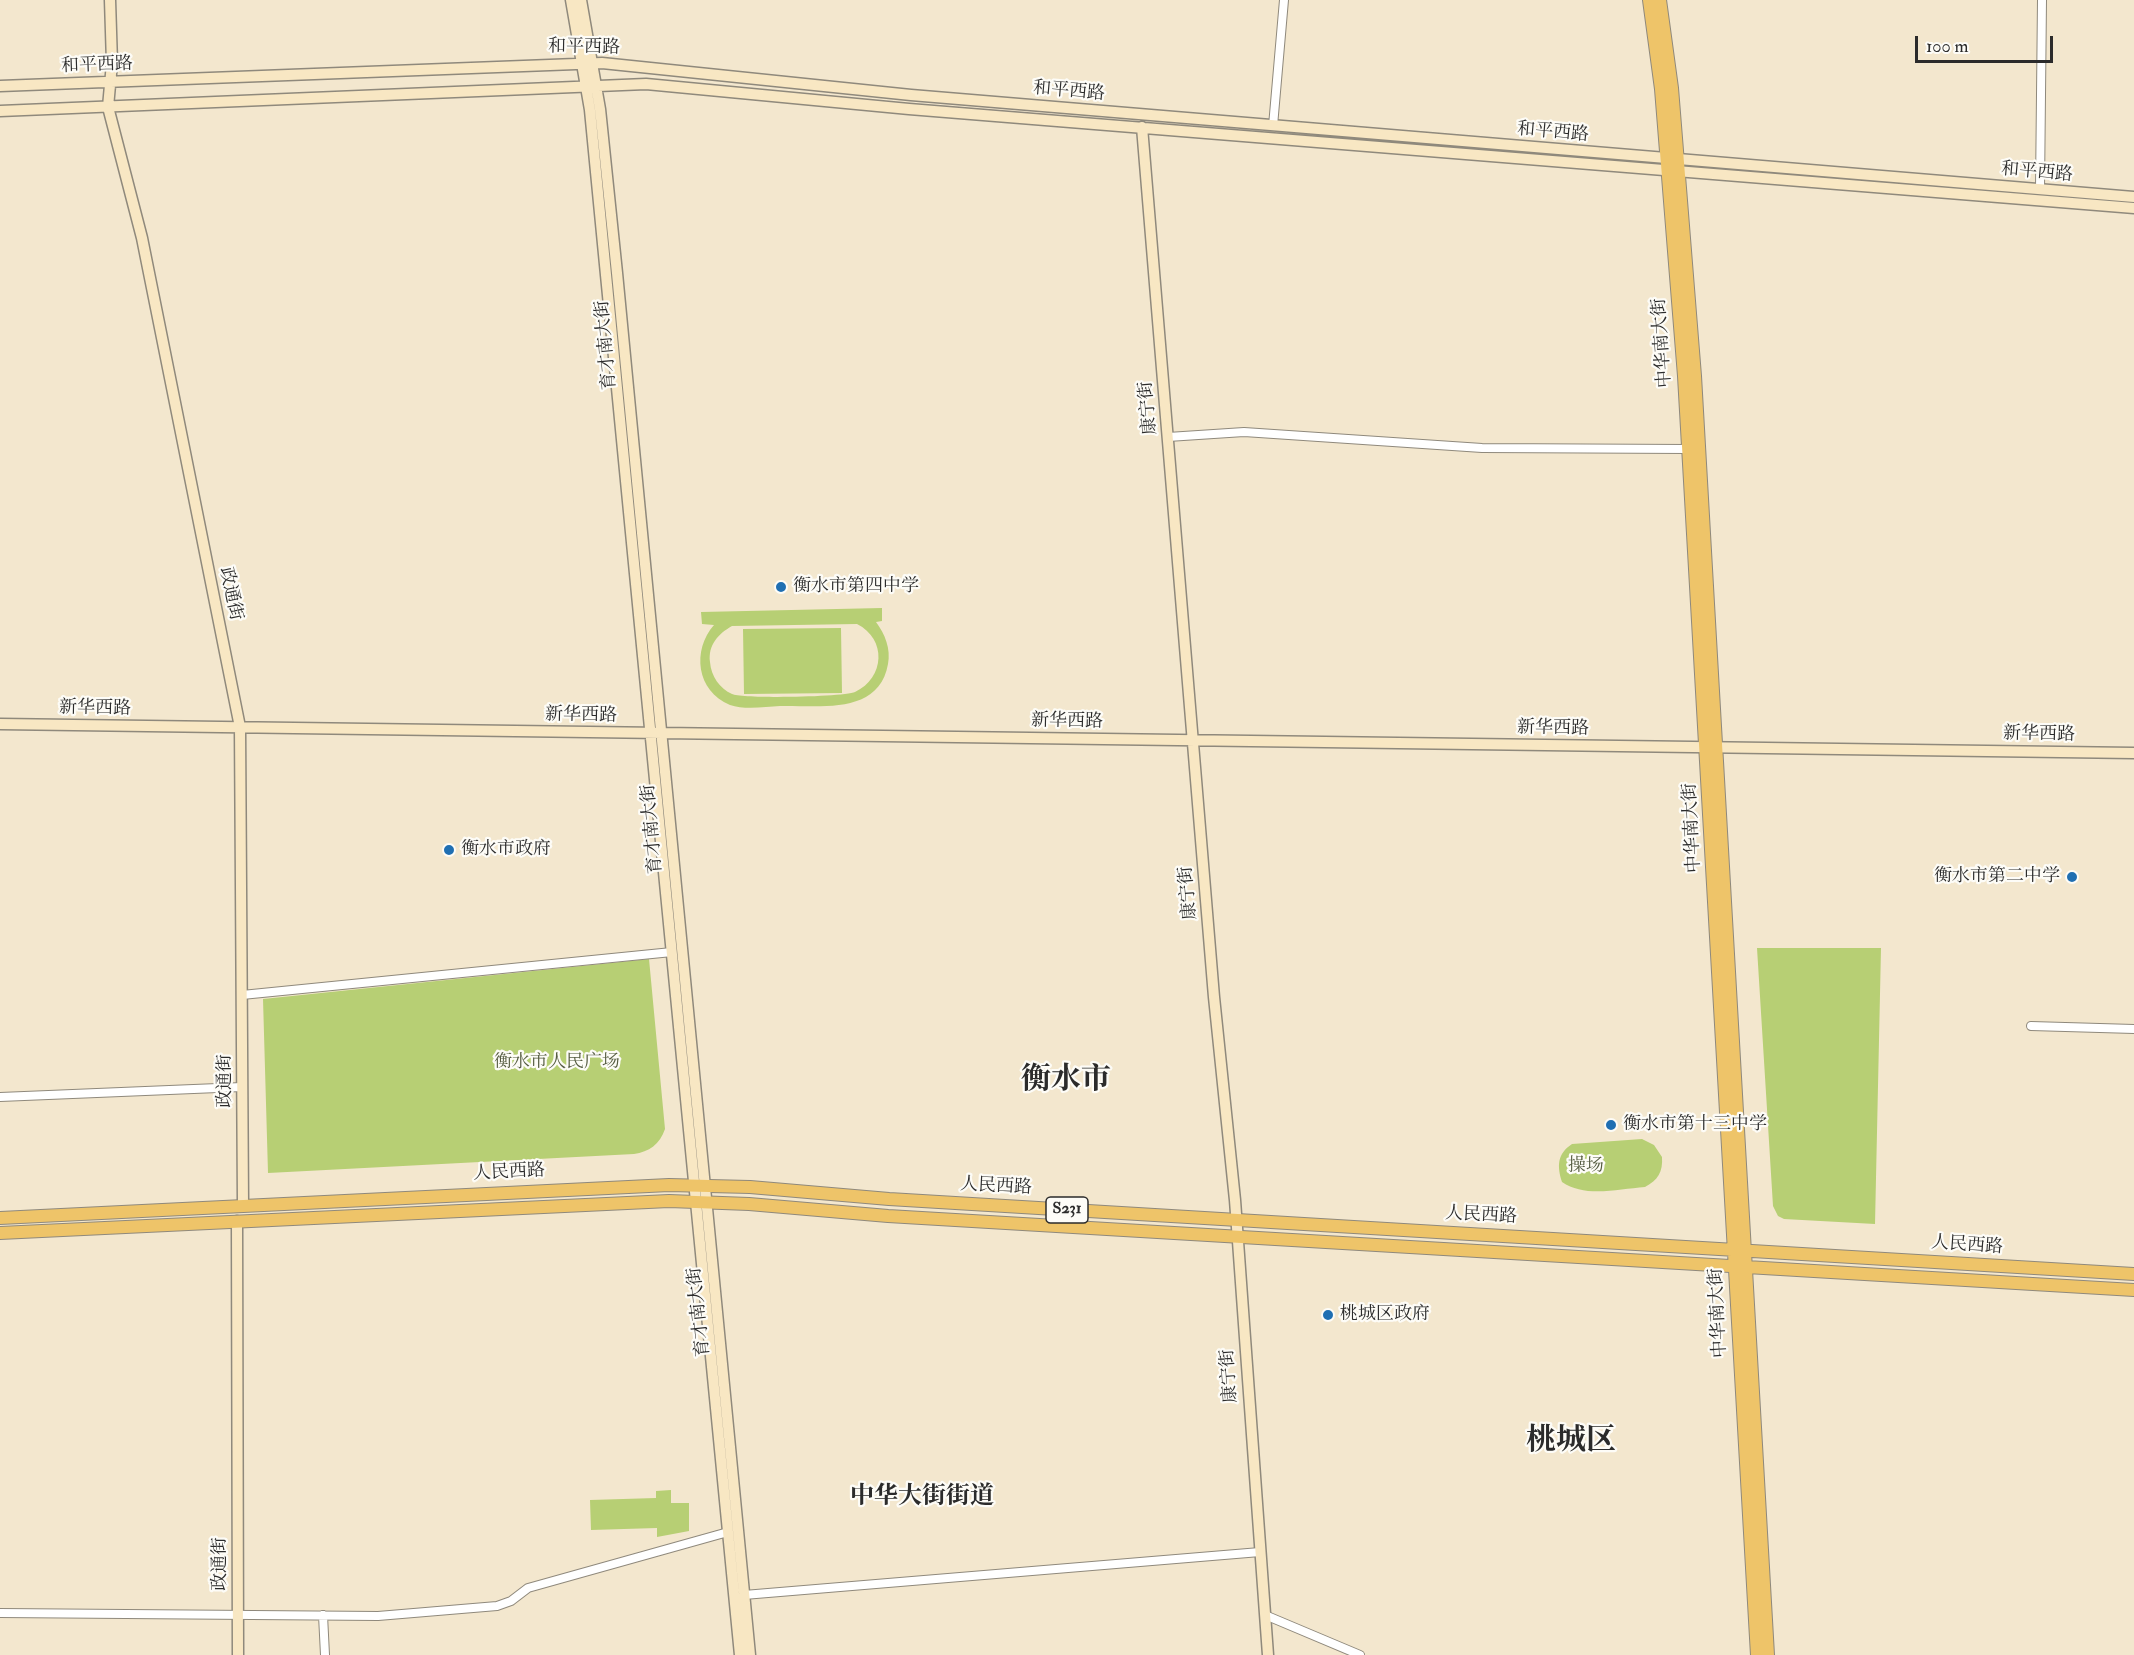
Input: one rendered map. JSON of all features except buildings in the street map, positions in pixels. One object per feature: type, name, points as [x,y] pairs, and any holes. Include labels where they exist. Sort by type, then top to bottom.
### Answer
[{"type":"main road","name":"政通街","points":[[110,0],[112,63],[108,107],[142,238],[240,727],[243,1205]]},
{"type":"main road","name":"育才南大街","points":[[571,0],[588,63]]},
{"type":"main road","name":"育才南大街","points":[[581,0],[592,86],[699,1185]]},
{"type":"main road","name":"中华南大街","points":[[1648,0],[1673,165],[1695,376],[1711,747],[1739,1250],[1768,1655]]},
{"type":"main road","name":"中华南大街","points":[[1660,0],[1672,88],[1673,165],[1688,449],[1711,747]]},
{"type":"main road","name":"和平西路","points":[[0,86],[588,63],[2134,208]]},
{"type":"main road","name":"和平西路","points":[[0,111],[645,84],[1142,127],[2134,197]]},
{"type":"main road","name":"康宁街","points":[[1142,127],[1236,1220],[1268,1655]]},
{"type":"main road","name":"新华西路","points":[[0,724],[2134,753]]},
{"type":"main road","name":"育才南大街","points":[[656,733],[672,952],[750,1655]]},
{"type":"main road","name":"人民西路","points":[[0,1218],[591,1187],[699,1185],[2134,1274]]},
{"type":"main road","name":"育才南大街","points":[[701,1201],[740,1655]]},
{"type":"main road","name":"人民西路","points":[[0,1233],[592,1203],[701,1201],[2134,1290]]},
{"type":"main road","name":"政通街","points":[[237,1221],[238,1655]]},
{"type":"main road","name":"中华南大街","points":[[1740,1266],[1757,1655]]},
{"type":"street","points":[[1273,126],[1284,0]]},
{"type":"street","points":[[2040,189],[2042,0]]},
{"type":"street","points":[[1168,437],[1244,432],[1482,448],[1688,449]]},
{"type":"street","points":[[242,995],[672,952]]},
{"type":"street","points":[[2031,1026],[2134,1029]]},
{"type":"street","points":[[0,1097],[242,1087]]},
{"type":"street","points":[[0,1613],[323,1615],[443,1612],[497,1606],[512,1601],[528,1588],[728,1532]]},
{"type":"street","points":[[744,1595],[1260,1552]]},
{"type":"street","points":[[323,1615],[325,1655]]},
{"type":"street","points":[[1265,1615],[1360,1655]]},
{"type":"green space","points":[[882,608],[882,621],[876,622],[886,642],[889,653],[888,664],[882,681],[873,692],[860,700],[845,704],[755,708],[730,705],[719,699],[704,680],[700,658],[702,646],[714,625],[702,624],[701,612]],"holes":[[[857,624],[874,639],[877,648],[879,658],[877,668],[865,686],[847,694],[740,696],[728,692],[720,685],[711,667],[712,645],[718,636],[732,626]]]},
{"type":"green space","points":[[841,628],[842,693],[744,694],[743,629]]},
{"type":"green space","points":[[1757,948],[1881,948],[1875,1224],[1784,1219],[1778,1216],[1773,1206]]},
{"type":"green space","name":"衡水市人民广场","points":[[649,959],[665,1129],[657,1143],[649,1149],[634,1154],[268,1173],[263,999]]},
{"type":"green space","name":"操场","points":[[1642,1139],[1654,1145],[1662,1157],[1659,1175],[1645,1187],[1591,1191],[1571,1187],[1562,1182],[1559,1161],[1563,1152],[1572,1144]]},
{"type":"green space","points":[[671,1490],[671,1503],[689,1503],[689,1531],[657,1537],[657,1528],[591,1530],[590,1500],[656,1498],[656,1491]]},
{"type":"place","name":"衡水市第四中学","points":[[781,587]]},
{"type":"place","name":"衡水市政府","points":[[449,850]]},
{"type":"place","name":"衡水市第二中学","points":[[2072,877]]},
{"type":"place","name":"衡水市第十三中学","points":[[1611,1125]]},
{"type":"place","name":"桃城区政府","points":[[1328,1315]]},
{"type":"district","name":"衡水市","points":[[1066,1082]]},
{"type":"district","name":"桃城区","points":[[1571,1443]]},
{"type":"district","name":"中华大街街道","points":[[922,1498]]}]
